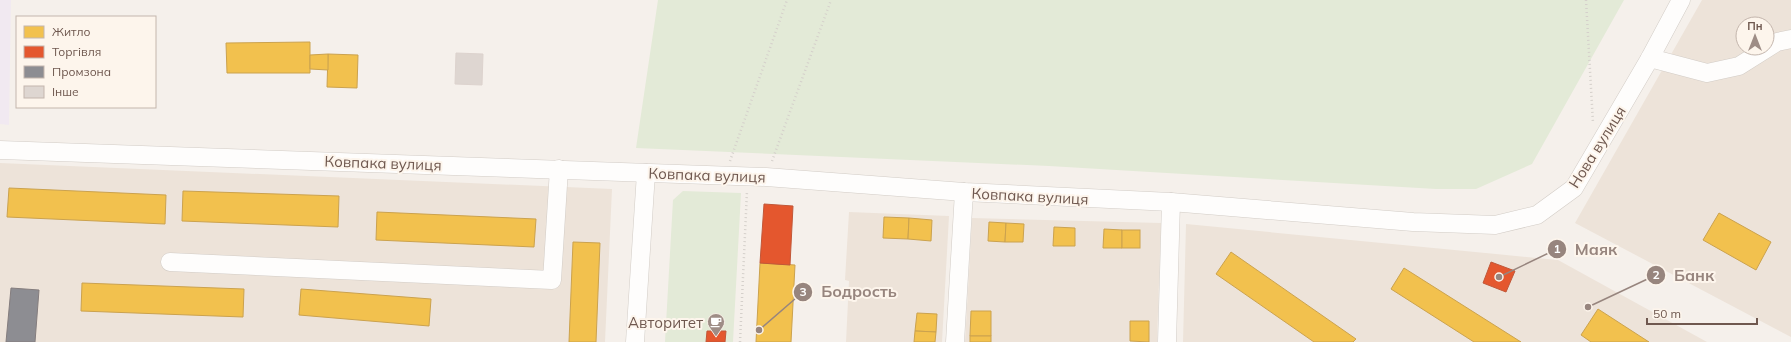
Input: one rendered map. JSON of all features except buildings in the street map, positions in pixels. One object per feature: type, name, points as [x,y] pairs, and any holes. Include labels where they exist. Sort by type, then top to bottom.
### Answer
[{"type":"street","name":"Нова вулиця","points":[[1413,222],[1495,225],[1537,215],[1574,188],[1650,58],[1681,0]]},
{"type":"street","points":[[1650,58],[1707,73],[1739,66],[1777,42],[1791,38]]},
{"type":"street","name":"Ковпака вулиця","points":[[0,150],[558,169],[646,174],[766,177],[964,192],[1171,202],[1413,222]]},
{"type":"street","points":[[170,262],[552,280],[558,169]]},
{"type":"street","points":[[635,342],[646,174]]},
{"type":"street","points":[[955,342],[964,192]]},
{"type":"street","points":[[1167,342],[1171,202]]},
{"type":"path","points":[[724,176],[787,0]]},
{"type":"path","points":[[766,177],[830,0]]},
{"type":"path","points":[[1586,0],[1593,124]]},
{"type":"path","points":[[740,342],[748,177]]},
{"type":"shaded area","points":[[0,0],[11,0],[9,125],[0,124]]},
{"type":"shaded area","points":[[1702,0],[1791,0],[1791,337],[1575,223]]},
{"type":"shaded area","points":[[0,163],[612,189],[605,342],[0,342]]},
{"type":"shaded area","points":[[849,212],[949,216],[942,342],[846,342],[849,281],[845,280]]},
{"type":"shaded area","points":[[972,218],[1161,223],[1157,342],[965,342]]},
{"type":"shaded area","points":[[1186,224],[1558,260],[1707,342],[1183,342]]},
{"type":"green space","points":[[658,0],[1624,0],[1532,164],[1476,189],[1436,189],[1049,166],[636,148]]},
{"type":"green space","points":[[683,191],[741,193],[733,342],[665,342],[673,200]]},
{"type":"place","name":"Маяк","points":[[1499,277]]},
{"type":"place","name":"Банк","points":[[1588,307]]},
{"type":"place","name":"Бодрость","points":[[759,330]]},
{"type":"place","name":"Авторитет","points":[[716,337]]}]
